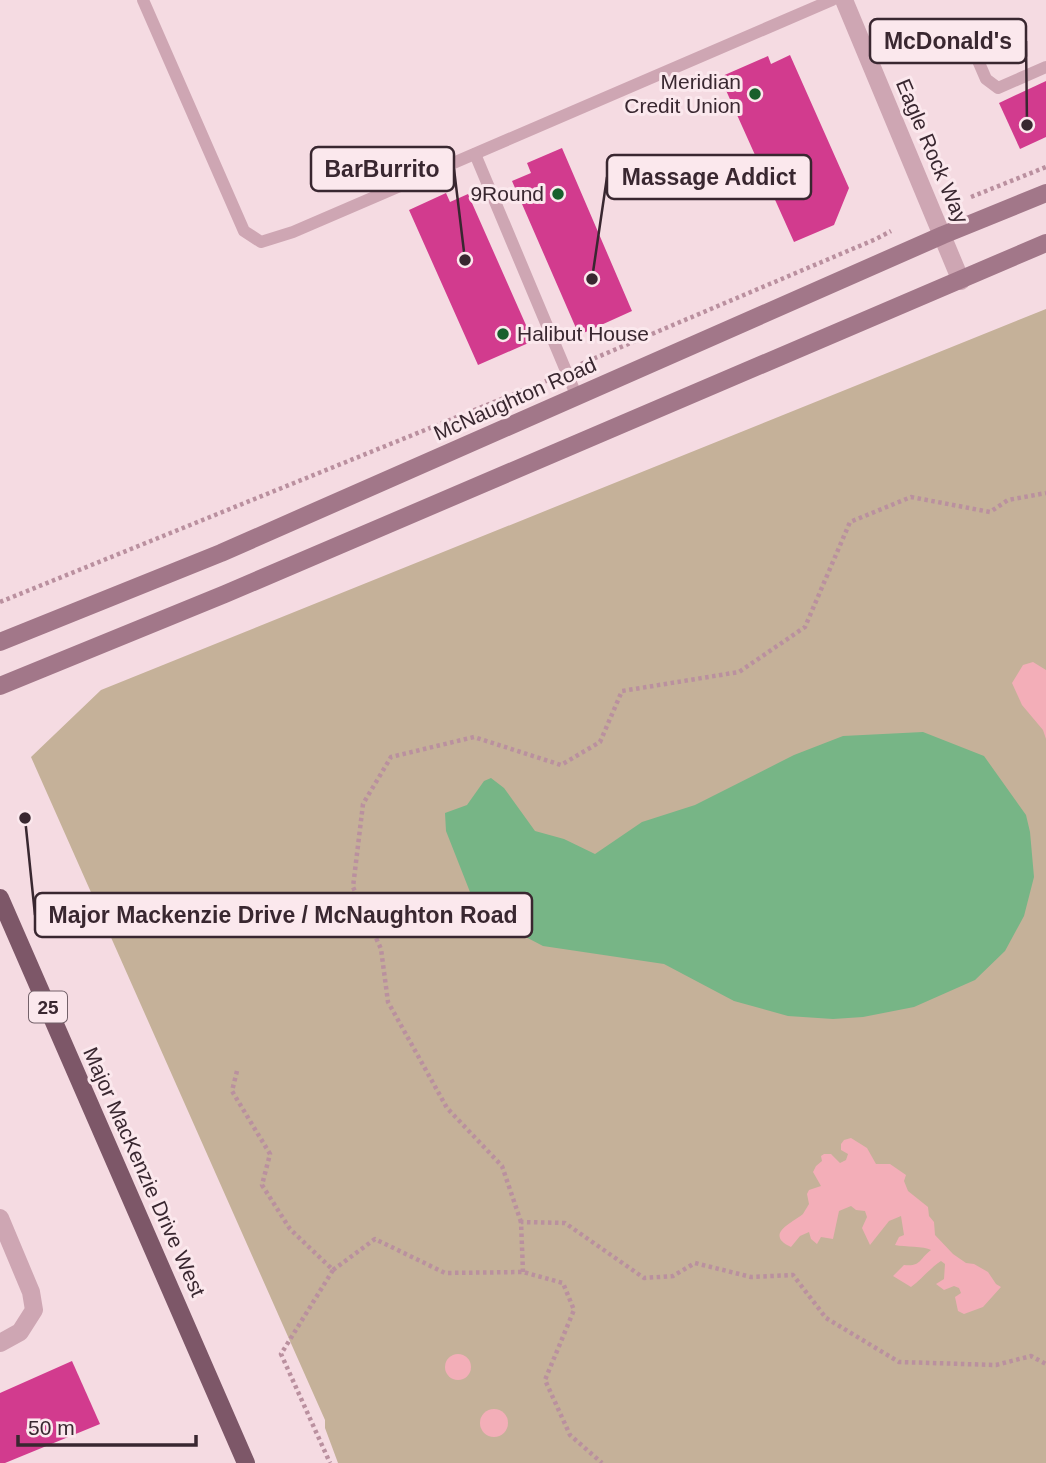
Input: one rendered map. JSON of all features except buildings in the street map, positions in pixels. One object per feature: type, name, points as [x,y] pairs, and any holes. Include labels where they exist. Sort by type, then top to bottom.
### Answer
[{"type":"main road","name":"Major MacKenzie Drive West","points":[[0,898],[246,1463]]},
{"type":"street","name":"Eagle Rock Way","points":[[844,0],[961,281]]},
{"type":"street","name":"McNaughton Road","points":[[0,642],[221,553],[943,235],[1046,193]]},
{"type":"street","points":[[0,686],[238,589],[1046,243]]},
{"type":"street","points":[[0,1218],[31,1292],[34,1310],[20,1332],[0,1343]]},
{"type":"lane","points":[[143,0],[244,231],[261,242],[282,237],[832,0]]},
{"type":"lane","points":[[973,49],[986,79],[998,88],[1046,67]]},
{"type":"lane","points":[[475,154],[577,397]]},
{"type":"path","points":[[971,197],[1046,167]]},
{"type":"path","points":[[0,602],[566,372],[876,239],[891,230]]},
{"type":"path","points":[[523,1272],[521,1222],[502,1166],[447,1108],[388,1002],[381,949],[353,887],[363,804],[391,757],[474,737],[561,765],[600,742],[622,691],[739,672],[805,627],[850,522],[911,497],[990,512],[1008,500],[1046,493]]},
{"type":"path","points":[[237,1071],[232,1091],[270,1154],[262,1185],[290,1229],[333,1270]]},
{"type":"path","points":[[521,1222],[565,1223],[644,1278],[673,1276],[695,1263],[751,1277],[793,1275],[827,1318],[900,1362],[996,1365],[1031,1356],[1046,1364]]},
{"type":"path","points":[[330,1463],[281,1354],[333,1270],[375,1239],[445,1273],[523,1272],[563,1283],[574,1310],[545,1380],[570,1435],[602,1463]]},
{"type":"shaded area","points":[[1046,309],[1046,1463],[338,1463],[325,1428],[325,1420],[31,757],[101,690]]},
{"type":"shaded area","points":[[923,732],[984,756],[1026,815],[1034,877],[1024,916],[1005,951],[975,980],[914,1007],[863,1017],[833,1019],[788,1016],[734,1001],[664,964],[543,946],[520,934],[470,892],[446,831],[445,813],[467,805],[484,781],[491,778],[504,788],[535,831],[564,839],[595,854],[642,822],[695,805],[794,755],[843,736]]},
{"type":"sand","points":[[1033,662],[1046,670],[1046,739],[1043,730],[1022,705],[1012,683],[1023,665]]},
{"type":"sand","points":[[851,1138],[867,1148],[876,1164],[890,1164],[906,1175],[904,1181],[908,1191],[928,1207],[929,1216],[934,1222],[935,1235],[953,1254],[988,1272],[1001,1287],[983,1307],[964,1314],[958,1311],[955,1297],[961,1293],[959,1288],[954,1286],[944,1290],[936,1284],[944,1279],[945,1264],[941,1261],[911,1287],[893,1276],[904,1265],[917,1264],[931,1250],[895,1245],[899,1237],[904,1235],[901,1216],[889,1221],[870,1245],[862,1228],[867,1217],[865,1211],[851,1206],[839,1211],[833,1239],[821,1237],[817,1244],[811,1239],[809,1232],[800,1236],[791,1247],[783,1242],[780,1233],[803,1214],[809,1204],[809,1190],[821,1186],[813,1172],[822,1161],[821,1156],[831,1154],[840,1163],[846,1160],[848,1154],[841,1150],[841,1144]]},
{"type":"sand","points":[[458,1354],[467,1358],[471,1367],[467,1376],[458,1380],[449,1376],[445,1367],[449,1358]]},
{"type":"sand","points":[[494,1409],[504,1413],[508,1423],[504,1433],[494,1437],[484,1433],[480,1423],[484,1413]]},
{"type":"place","name":"Meridian Credit Union","points":[[755,94]]},
{"type":"place","name":"McDonald's","points":[[1027,125]]},
{"type":"place","name":"9Round","points":[[558,194]]},
{"type":"place","name":"BarBurrito","points":[[465,260]]},
{"type":"place","name":"Massage Addict","points":[[592,279]]},
{"type":"place","name":"Halibut House","points":[[503,334]]},
{"type":"place","name":"Major Mackenzie Drive / McNaughton Road","points":[[25,818]]}]
